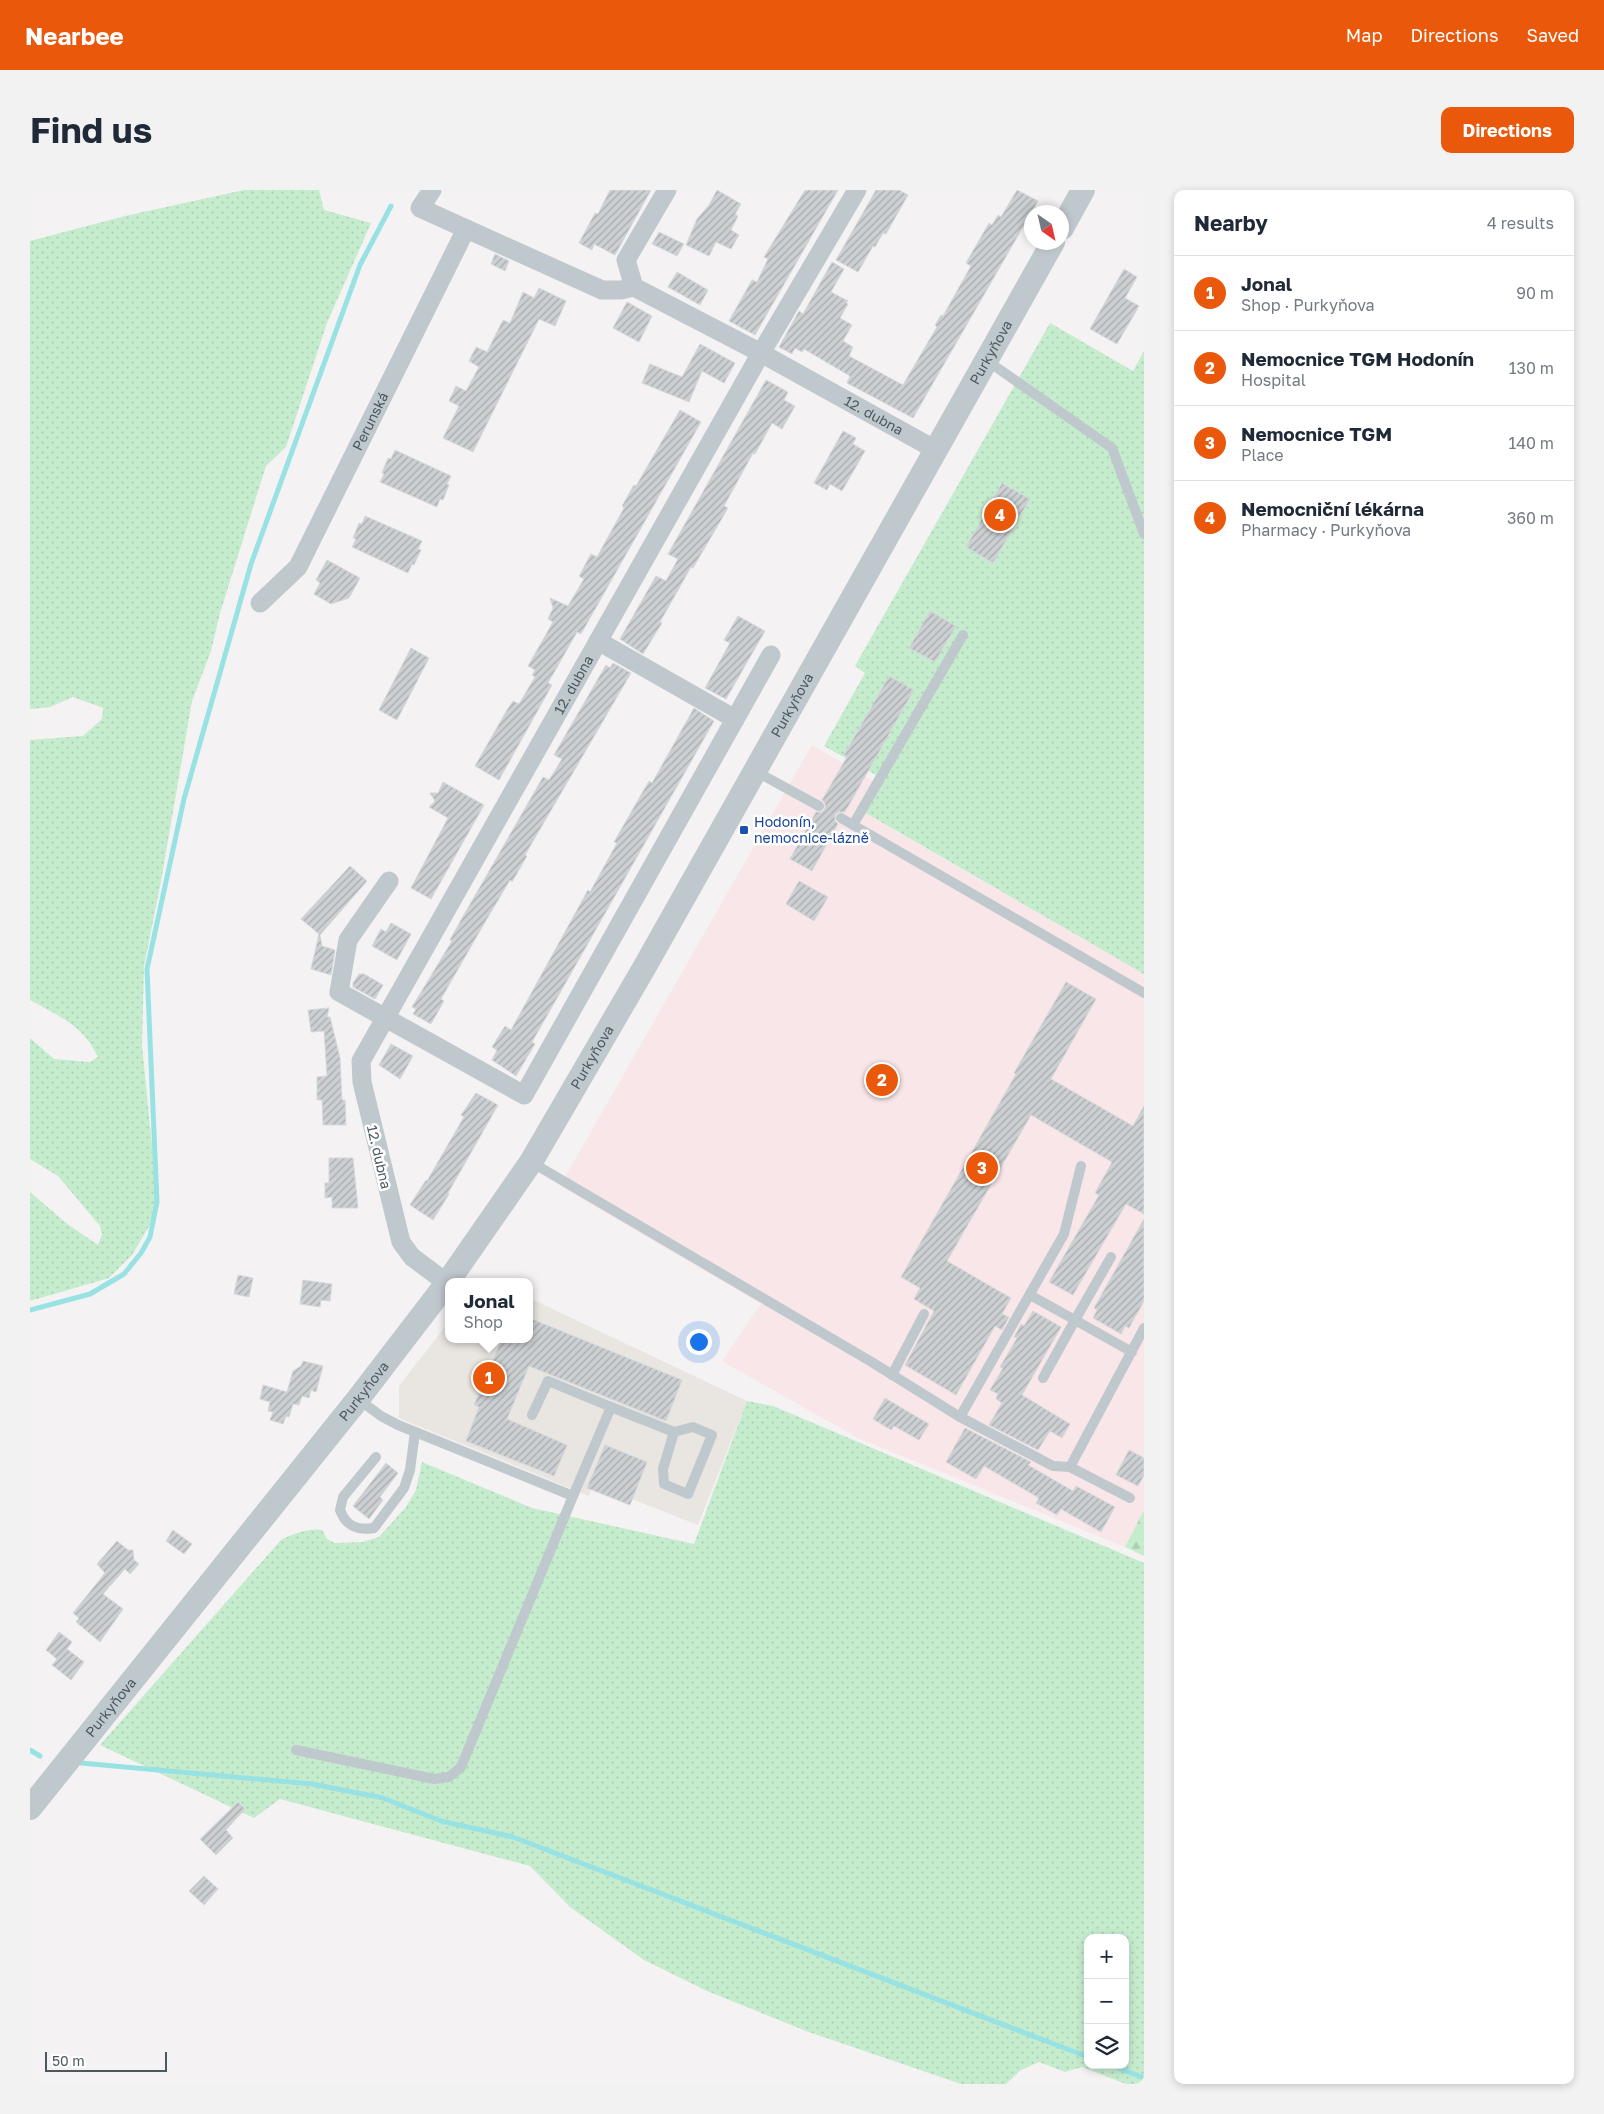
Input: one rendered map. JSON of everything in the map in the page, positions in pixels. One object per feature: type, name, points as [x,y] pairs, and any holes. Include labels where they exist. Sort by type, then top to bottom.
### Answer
[{"type":"street","points":[[432,190],[420,208],[602,290],[621,290],[634,287],[626,260],[668,190]]},
{"type":"street","name":"12. dubna","points":[[445,1281],[412,1256],[401,1242],[362,1082],[361,1062],[761,353],[857,190]]},
{"type":"street","points":[[1069,216],[1084,190]]},
{"type":"street","name":"Perunská","points":[[260,604],[298,567],[466,229]]},
{"type":"street","name":"Purkyňova","points":[[450,1278],[531,1162],[621,1008],[1049,250]]},
{"type":"street","name":"12. dubna","points":[[634,287],[761,353],[936,450]]},
{"type":"street","points":[[598,641],[736,719]]},
{"type":"street","points":[[390,881],[348,940],[339,992],[524,1095],[771,655]]},
{"type":"street","name":"Purkyňova","points":[[30,1807],[358,1399],[445,1286]]},
{"type":"lane","points":[[986,360],[1112,448],[1144,534]]},
{"type":"lane","points":[[853,825],[963,635]]},
{"type":"lane","points":[[754,770],[819,806]]},
{"type":"lane","points":[[841,818],[1144,993]]},
{"type":"lane","points":[[531,1162],[892,1374],[960,1417],[1054,1466],[1070,1467],[1130,1498]]},
{"type":"lane","points":[[960,1417],[1064,1234],[1081,1166]]},
{"type":"lane","points":[[1042,1378],[1111,1257]]},
{"type":"lane","points":[[1030,1295],[1132,1352]]},
{"type":"lane","points":[[892,1374],[924,1314]]},
{"type":"lane","points":[[1070,1467],[1144,1328]]},
{"type":"lane","points":[[532,1415],[548,1381],[674,1432],[693,1427],[712,1435],[688,1494],[664,1484],[663,1469],[674,1432]]},
{"type":"lane","points":[[358,1399],[381,1416],[415,1432],[573,1496]]},
{"type":"lane","points":[[296,1750],[434,1779],[449,1778],[461,1767],[611,1407]]},
{"type":"lane","points":[[376,1457],[343,1497],[340,1510],[342,1516],[350,1525],[362,1530],[374,1528],[404,1488],[410,1470],[415,1432]]},
{"type":"shaded area","points":[[812,745],[907,801],[892,829],[1144,974],[1144,1510],[1125,1547],[858,1438],[722,1361],[761,1304],[560,1186]]},
{"type":"shaded area","points":[[533,1300],[747,1401],[698,1525],[632,1499],[591,1489],[589,1496],[399,1418],[399,1386],[445,1327],[445,1343],[533,1343]]},
{"type":"green space","points":[[244,190],[319,190],[324,210],[371,223],[327,323],[286,447],[266,466],[220,613],[211,651],[192,701],[161,881],[144,966],[142,1045],[157,1197],[151,1223],[132,1255],[109,1278],[30,1301],[30,1192],[66,1223],[98,1245],[102,1234],[100,1226],[58,1176],[30,1159],[30,1038],[54,1059],[90,1062],[98,1057],[92,1046],[78,1029],[30,1000],[30,740],[83,736],[102,719],[103,708],[73,697],[50,707],[30,709],[30,241],[125,216]]},
{"type":"green space","points":[[1050,323],[1133,371],[1144,351],[1144,974],[857,808],[876,775],[824,746],[865,673],[855,666]]},
{"type":"green space","points":[[747,1401],[773,1406],[1144,1563],[1144,2084],[1126,2084],[1087,2069],[1129,2069],[1129,1934],[1084,1934],[1084,2068],[1065,2072],[1039,2062],[1021,2070],[1006,2084],[961,2084],[806,2031],[707,1991],[644,1960],[570,1907],[530,1866],[280,1799],[254,1818],[100,1745],[281,1540],[311,1530],[322,1530],[327,1539],[335,1543],[363,1542],[379,1537],[406,1507],[416,1490],[422,1462],[532,1508],[694,1544]]},
{"type":"green space","points":[[1144,1510],[1144,1556],[1125,1547]]},
{"type":"building","points":[[610,190],[651,190],[615,255],[594,244],[592,250],[579,243],[595,213],[598,214]]},
{"type":"building","points":[[717,190],[741,204],[735,214],[738,216],[731,230],[739,235],[731,249],[716,242],[709,256],[686,245],[697,219],[709,205]]},
{"type":"building","points":[[805,190],[838,190],[755,335],[729,321],[752,280],[757,282],[768,259],[764,257]]},
{"type":"building","points":[[876,190],[899,190],[908,195],[886,234],[883,233],[875,247],[873,246],[858,272],[836,260]]},
{"type":"building","points":[[1017,190],[1038,201],[1036,205],[1024,205],[1024,225],[913,418],[847,383],[850,376],[804,349],[802,352],[795,348],[792,354],[779,347],[799,311],[803,314],[832,262],[844,269],[831,292],[848,301],[840,318],[852,325],[843,341],[853,347],[849,356],[903,385],[937,327],[935,325],[941,315],[943,316],[971,266],[966,263],[989,223],[992,225],[998,215],[1001,217]]},
{"type":"building","points":[[659,232],[684,244],[677,256],[652,244]]},
{"type":"building","points":[[495,254],[509,261],[505,271],[491,264]]},
{"type":"building","points":[[1124,269],[1137,277],[1125,298],[1139,306],[1117,344],[1090,329]]},
{"type":"building","points":[[677,272],[708,290],[700,305],[668,287]]},
{"type":"building","points":[[539,288],[566,301],[555,326],[539,319],[473,452],[443,438],[459,406],[449,401],[456,386],[466,391],[479,367],[469,361],[476,347],[487,352],[503,320],[510,323],[523,292],[534,298]]},
{"type":"building","points":[[627,302],[652,316],[639,342],[613,328]]},
{"type":"building","points":[[700,344],[735,363],[724,383],[702,371],[689,402],[642,383],[650,364],[682,377]]},
{"type":"building","points":[[766,380],[788,392],[784,400],[795,406],[782,429],[772,423],[755,454],[753,453],[724,506],[728,508],[693,568],[691,567],[660,622],[662,623],[643,654],[620,639],[656,576],[666,581],[678,559],[668,554]]},
{"type":"building","points":[[680,410],[701,422],[581,634],[577,632],[548,683],[552,685],[499,780],[475,766],[513,701],[519,704],[535,677],[532,675],[535,670],[528,666],[553,622],[548,619],[553,608],[550,598],[568,606],[584,579],[579,576],[591,554],[597,557],[624,508],[622,506],[634,485],[636,486]]},
{"type":"building","points":[[843,431],[856,438],[853,444],[865,451],[842,491],[830,484],[827,490],[814,483]]},
{"type":"building","points":[[395,450],[451,476],[443,500],[440,499],[437,507],[380,482],[388,458],[391,459]]},
{"type":"building","points":[[1002,483],[1030,499],[993,563],[966,547]]},
{"type":"building","points":[[365,516],[422,541],[418,549],[421,550],[408,573],[352,547],[356,539],[353,538],[359,523],[362,524]]},
{"type":"building","points":[[327,560],[360,578],[349,598],[331,604],[314,594],[320,583],[316,580]]},
{"type":"building","points":[[930,611],[956,626],[935,662],[909,648]]},
{"type":"building","points":[[738,616],[765,631],[726,699],[705,688],[730,643],[724,640]]},
{"type":"building","points":[[411,648],[429,658],[397,720],[379,710]]},
{"type":"building","points":[[613,663],[631,673],[525,855],[527,856],[512,882],[510,880],[441,999],[444,1001],[431,1024],[413,1014],[416,1009],[412,1007],[452,941],[450,940],[461,920],[543,777],[549,780],[562,759],[554,755],[606,665],[610,668]]},
{"type":"building","points":[[889,676],[914,690],[845,812],[838,812],[835,815],[835,821],[838,824],[812,871],[790,859],[816,812],[822,812],[825,809],[825,803],[822,800],[847,757],[844,755]]},
{"type":"building","points":[[694,708],[714,721],[532,1042],[535,1044],[516,1076],[492,1060],[497,1050],[492,1047],[505,1026],[511,1030],[588,890],[590,892],[617,843],[614,842],[649,781],[652,783]]},
{"type":"building","points":[[443,782],[484,805],[431,899],[411,888],[448,818],[429,807],[435,801],[430,793],[438,793]]},
{"type":"building","points":[[350,866],[367,881],[320,935],[322,946],[335,950],[331,975],[311,969],[319,934],[301,919]]},
{"type":"building","points":[[799,881],[828,897],[814,921],[786,904]]},
{"type":"building","points":[[391,923],[411,934],[397,960],[372,946],[381,929],[386,932]]},
{"type":"building","points":[[359,974],[364,974],[383,985],[375,999],[353,987],[353,983]]},
{"type":"building","points":[[1066,982],[1096,999],[1051,1079],[1133,1126],[1144,1106],[1144,1214],[1126,1204],[1073,1295],[1049,1282],[1099,1195],[1095,1193],[1112,1162],[1031,1115],[947,1261],[1011,1298],[1002,1314],[1009,1317],[1002,1330],[995,1326],[956,1395],[905,1365],[934,1311],[914,1299],[920,1288],[901,1277]]},
{"type":"building","points":[[329,1008],[327,1017],[330,1017],[340,1058],[342,1100],[345,1100],[346,1125],[323,1125],[322,1100],[317,1100],[317,1077],[327,1076],[324,1031],[311,1032],[308,1010]]},
{"type":"building","points":[[391,1044],[413,1056],[400,1079],[379,1065]]},
{"type":"building","points":[[476,1093],[498,1105],[433,1220],[410,1205],[427,1181],[464,1117],[461,1115]]},
{"type":"building","points":[[329,1158],[353,1158],[358,1208],[332,1208],[332,1197],[325,1198],[325,1183],[329,1183]]},
{"type":"building","points":[[1144,1219],[1144,1301],[1129,1328],[1125,1326],[1121,1334],[1093,1318],[1097,1310],[1094,1308]]},
{"type":"building","points":[[238,1275],[253,1278],[249,1297],[234,1294]]},
{"type":"building","points":[[303,1280],[332,1284],[330,1301],[321,1300],[320,1307],[300,1304]]},
{"type":"building","points":[[1033,1311],[1061,1327],[1022,1395],[1070,1424],[1062,1438],[1050,1431],[1038,1450],[989,1425],[1002,1403],[996,1399],[998,1394],[990,1390],[1003,1368],[1000,1367],[1017,1338],[1014,1337],[1021,1324],[1024,1326]]},
{"type":"building","points":[[533,1320],[682,1380],[666,1421],[529,1366],[507,1419],[567,1445],[554,1476],[466,1441],[479,1407],[474,1405],[500,1343],[533,1343]]},
{"type":"building","points":[[303,1361],[323,1366],[316,1392],[311,1390],[309,1398],[302,1396],[299,1405],[293,1404],[289,1417],[286,1416],[283,1424],[270,1420],[273,1412],[268,1411],[270,1402],[260,1399],[263,1385],[287,1392],[293,1371],[301,1366]]},
{"type":"building","points":[[885,1398],[929,1424],[919,1440],[894,1426],[891,1430],[873,1419]]},
{"type":"building","points":[[965,1428],[1031,1462],[1028,1465],[1073,1491],[1076,1486],[1115,1507],[1101,1532],[1061,1509],[1057,1515],[1036,1503],[1039,1498],[984,1466],[976,1479],[946,1462]]},
{"type":"building","points":[[605,1445],[647,1462],[630,1505],[587,1488]]},
{"type":"building","points":[[1129,1450],[1144,1458],[1144,1475],[1138,1486],[1116,1475]]},
{"type":"building","points":[[386,1463],[398,1473],[380,1497],[383,1500],[369,1519],[353,1506]]},
{"type":"building","points":[[173,1530],[192,1544],[184,1554],[166,1541]]},
{"type":"building","points":[[117,1541],[128,1550],[133,1550],[134,1560],[139,1564],[130,1574],[125,1569],[103,1594],[123,1609],[100,1642],[76,1622],[79,1618],[73,1613],[105,1573],[97,1564]]},
{"type":"building","points":[[59,1632],[72,1642],[67,1649],[84,1662],[71,1680],[52,1665],[57,1659],[46,1650]]},
{"type":"building","points":[[238,1802],[245,1809],[226,1830],[233,1838],[216,1855],[200,1839]]},
{"type":"building","points":[[204,1876],[218,1889],[204,1905],[189,1891]]},
{"type":"waterway","points":[[30,1310],[90,1294],[124,1274],[141,1253],[150,1237],[157,1202],[147,969],[184,799],[251,564],[360,265],[391,206]]},
{"type":"waterway","points":[[30,1750],[40,1756]]},
{"type":"waterway","points":[[81,1763],[312,1784],[383,1798],[441,1821],[513,1837],[1084,2055]]},
{"type":"waterway","points":[[1121,2069],[1144,2078]]},
{"type":"place","name":"Nemocniční lékárna","points":[[1000,515]]},
{"type":"place","name":"Hodonín, nemocnice-lázně","points":[[744,830]]},
{"type":"place","name":"Nemocnice TGM Hodonín","points":[[882,1080]]},
{"type":"place","name":"Nemocnice TGM","points":[[982,1168]]},
{"type":"place","name":"Jonal","points":[[489,1378]]}]
